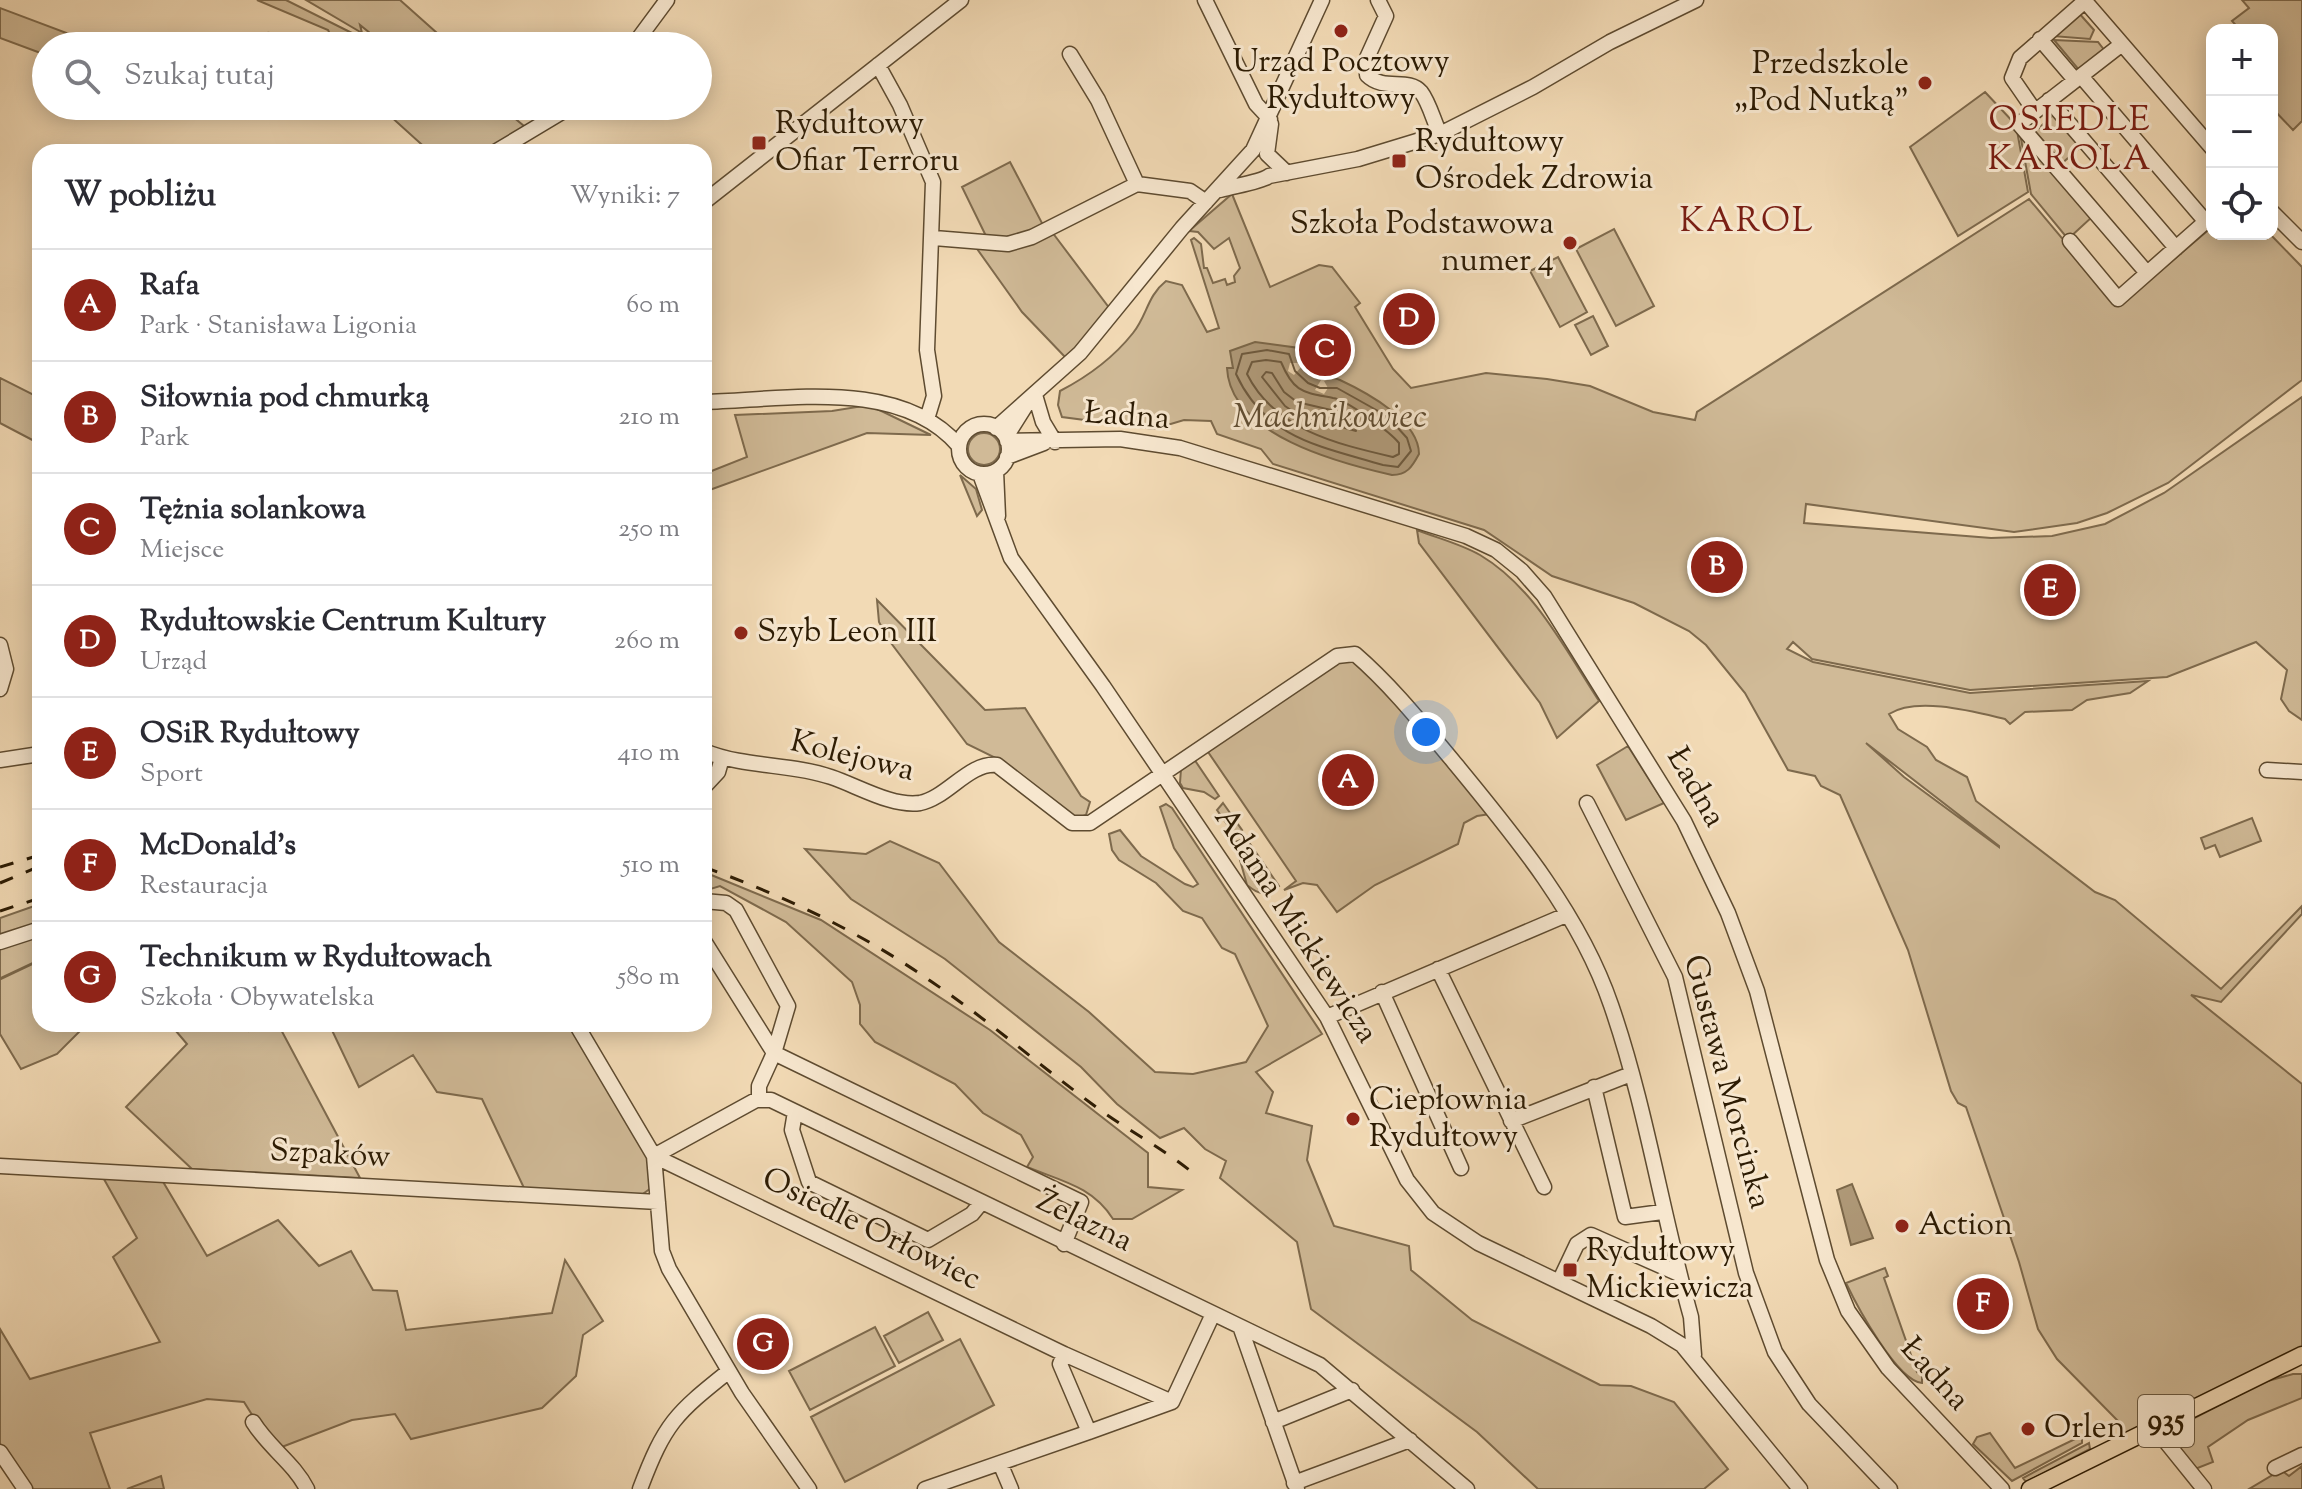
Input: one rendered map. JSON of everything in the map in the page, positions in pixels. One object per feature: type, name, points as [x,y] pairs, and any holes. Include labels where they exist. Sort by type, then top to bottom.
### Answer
[{"type":"main road","name":"935","points":[[2030,1489],[2302,1355]]},
{"type":"street","points":[[643,32],[667,0]]},
{"type":"street","points":[[712,196],[961,0]]},
{"type":"street","points":[[1205,0],[1256,104],[1270,119]]},
{"type":"street","points":[[1220,190],[1250,180],[1258,182],[1266,161],[1270,119],[1322,0]]},
{"type":"street","points":[[1378,0],[1386,16],[1367,58],[1367,75],[1385,86],[1410,86],[1421,92],[1440,134]]},
{"type":"street","points":[[927,419],[959,446],[965,465],[980,474],[996,471],[1007,457],[1003,435],[1032,399],[1080,353],[1206,202],[1241,165],[1243,158],[1266,161],[1287,173],[1300,173],[1440,134],[1696,0]]},
{"type":"street","points":[[2034,110],[2012,78],[2020,58],[2084,1],[2206,141]]},
{"type":"street","points":[[2040,39],[2206,216]]},
{"type":"street","points":[[2122,44],[2019,124],[2147,273]]},
{"type":"street","points":[[1070,54],[1098,100],[1137,184]]},
{"type":"street","points":[[878,65],[900,105],[933,182],[934,238],[927,350],[934,396],[927,419]]},
{"type":"street","points":[[2049,100],[2176,248]]},
{"type":"street","points":[[508,144],[549,120]]},
{"type":"street","points":[[1241,165],[1250,180]]},
{"type":"street","points":[[934,238],[1008,244],[1032,237],[1137,184],[1190,191],[1206,202]]},
{"type":"street","points":[[2278,218],[2302,242]]},
{"type":"street","points":[[2070,241],[2118,299],[2206,222]]},
{"type":"street","points":[[712,402],[871,399],[895,405],[927,419],[968,429],[980,424],[1003,435]]},
{"type":"street","points":[[1032,399],[1050,442]]},
{"type":"street","points":[[959,446],[968,429]]},
{"type":"street","name":"Ładna","points":[[1003,435],[1050,442],[1120,439],[1220,458],[1466,536],[1496,550],[1522,571],[1553,608],[1679,812],[1728,913],[1757,991],[1827,1260],[1848,1311],[1888,1368],[2002,1489]]},
{"type":"street","name":"Ładna","points":[[1007,457],[1050,442]]},
{"type":"street","name":"Adama Mickiewicza","points":[[996,471],[998,525]]},
{"type":"street","name":"Adama Mickiewicza","points":[[980,474],[1011,558],[1164,775],[1327,1017],[1400,1168],[1421,1201],[1453,1228],[1667,1335],[1694,1355],[1800,1489]]},
{"type":"street","points":[[0,645],[6,669],[0,689]]},
{"type":"street","points":[[1164,775],[1337,656],[1348,652],[1355,654],[1411,711],[1497,813],[1549,885],[1610,1003],[1631,1074],[1662,1212],[1691,1317],[1694,1355]]},
{"type":"street","name":"Kolejowa","points":[[712,754],[804,770],[915,804],[935,798],[984,766],[997,765],[1072,823],[1082,825],[1090,823],[1164,775]]},
{"type":"street","points":[[0,760],[32,755]]},
{"type":"street","points":[[712,778],[718,772],[722,758]]},
{"type":"street","points":[[2267,770],[2302,772]]},
{"type":"street","name":"Gustawa Morcinka","points":[[1587,803],[1675,977],[1746,1273],[1775,1352],[1809,1404],[1890,1489]]},
{"type":"street","points":[[654,1156],[759,1099],[759,1086],[774,1053],[788,1006],[736,910],[726,903],[712,902]]},
{"type":"street","points":[[1327,1017],[1566,915]]},
{"type":"street","points":[[0,942],[32,932]]},
{"type":"street","points":[[712,954],[774,1053],[1081,1202],[1064,1244]]},
{"type":"street","points":[[1438,969],[1544,1187]]},
{"type":"street","points":[[1382,992],[1461,1168]]},
{"type":"street","points":[[581,1032],[654,1156],[664,1257],[729,1371],[809,1489]]},
{"type":"street","points":[[1511,1121],[1631,1074]]},
{"type":"street","points":[[1594,1087],[1625,1217],[1662,1212]]},
{"type":"street","name":"Żelazna","points":[[759,1099],[771,1100],[1212,1316],[1320,1365],[1467,1489]]},
{"type":"street","name":"Osiedle Orłowiec","points":[[795,1112],[792,1130],[809,1182],[928,1240],[972,1214],[981,1203]]},
{"type":"street","name":"Osiedle Orłowiec","points":[[654,1156],[1064,1354],[1172,1402]]},
{"type":"street","name":"Szpaków","points":[[0,1166],[658,1202]]},
{"type":"street","points":[[1559,1282],[1577,1244],[1591,1235],[1679,1274]]},
{"type":"street","points":[[925,1489],[1172,1402],[1212,1316]]},
{"type":"street","points":[[1667,1335],[1691,1317]]},
{"type":"street","points":[[1241,1329],[1296,1486],[1410,1440]]},
{"type":"street","points":[[1064,1354],[1060,1364],[1089,1432]]},
{"type":"street","points":[[640,1489],[658,1441],[684,1406],[729,1371]]},
{"type":"street","points":[[1273,1422],[1352,1390]]},
{"type":"street","points":[[253,1422],[266,1443],[298,1472],[307,1489]]},
{"type":"street","points":[[2154,1427],[2204,1489]]},
{"type":"street","points":[[0,1452],[25,1489]]},
{"type":"street","points":[[2275,1468],[2302,1455]]},
{"type":"street","points":[[1000,1463],[1011,1489]]},
{"type":"shaded area","points":[[257,0],[286,0],[350,32],[328,30]]},
{"type":"shaded area","points":[[306,0],[400,0],[436,32],[369,32],[360,25],[360,32]]},
{"type":"shaded area","points":[[2242,0],[2302,0],[2302,121],[2293,130],[2278,114],[2278,24],[2235,24],[2232,21],[2249,8]]},
{"type":"shaded area","points":[[0,8],[64,32],[32,32],[32,50],[0,38]]},
{"type":"shaded area","points":[[2078,12],[2094,30],[2090,39],[2052,36]]},
{"type":"shaded area","points":[[2054,40],[2098,42],[2105,51],[2079,70]]},
{"type":"shaded area","points":[[1985,92],[2016,125],[2028,192],[1958,236],[1910,147]]},
{"type":"shaded area","points":[[2048,108],[2084,144],[2060,165],[2027,124],[2031,120],[2039,128],[2051,117],[2044,109]]},
{"type":"shaded area","points":[[395,120],[517,120],[530,131],[503,144],[421,144]]},
{"type":"shaded area","points":[[2019,128],[2092,217],[2068,239],[2031,194]]},
{"type":"shaded area","points":[[1010,162],[1043,225],[1017,238],[986,236],[962,187]]},
{"type":"shaded area","points":[[1232,194],[1270,287],[1319,265],[1332,267],[1360,303],[1355,307],[1393,369],[1411,388],[1486,373],[1547,379],[1590,386],[1653,412],[1695,420],[1697,412],[2029,199],[2119,306],[2206,232],[2206,240],[2276,240],[2302,267],[2302,380],[2168,483],[2107,513],[2077,523],[2014,532],[1806,504],[1804,523],[1991,538],[2052,536],[2105,524],[2164,493],[2302,397],[2302,720],[2289,711],[2281,699],[2287,670],[2256,642],[2167,677],[1970,690],[1812,659],[1793,642],[1787,649],[1813,662],[1970,693],[2148,681],[2130,693],[2087,700],[2072,710],[2025,712],[2010,724],[2005,719],[1946,707],[1915,706],[1889,714],[1898,729],[1927,747],[1936,760],[1967,777],[1976,801],[2095,892],[2115,900],[2221,989],[2302,906],[2302,914],[2221,1002],[2191,995],[2302,1084],[2302,1355],[2114,1446],[2122,1430],[2120,1423],[2057,1359],[2038,1329],[2019,1262],[1966,1107],[1958,1103],[1951,1091],[1908,950],[1840,795],[1821,786],[1815,776],[1788,770],[1745,693],[1706,645],[1689,631],[1634,603],[1552,576],[1484,530],[1273,464],[1261,449],[1217,434],[1211,421],[1184,420],[1154,429],[1062,417],[1058,405],[1060,391],[1100,366],[1126,342],[1155,293],[1166,281],[1182,285],[1207,332],[1219,328],[1191,240],[1194,238],[1201,244],[1204,268],[1207,268],[1213,283],[1225,279],[1227,285],[1235,282],[1234,276],[1240,268],[1229,238],[1214,249],[1198,232],[1189,231]],"holes":[[[1866,743],[1999,846],[1904,777]]]},
{"type":"shaded area","points":[[1614,229],[1654,306],[1616,326],[1576,249]]},
{"type":"shaded area","points":[[1052,232],[1110,309],[1066,358],[1022,312],[975,246]]},
{"type":"shaded area","points":[[1558,257],[1587,312],[1560,327],[1530,271]]},
{"type":"shaded area","points":[[1593,316],[1608,346],[1591,355],[1575,325]]},
{"type":"shaded area","points":[[0,378],[32,394],[32,440],[0,423]]},
{"type":"shaded area","points":[[869,405],[931,435],[867,433],[712,489],[712,471],[747,457],[735,415],[832,411]]},
{"type":"shaded area","points":[[984,433],[995,438],[1000,449],[995,460],[984,465],[973,460],[968,449],[973,438]]},
{"type":"shaded area","points":[[960,475],[976,489],[982,510],[977,516]]},
{"type":"shaded area","points":[[1417,530],[1473,551],[1499,568],[1517,584],[1561,640],[1599,701],[1557,738],[1540,703],[1419,543]]},
{"type":"shaded area","points":[[877,600],[985,710],[1025,708],[1081,796],[1090,802],[1086,815],[1075,819],[1000,760],[967,744],[888,639],[879,622]]},
{"type":"shaded area","points":[[1348,652],[1497,813],[1477,816],[1464,823],[1458,844],[1375,885],[1337,912],[1317,885],[1303,883],[1284,890],[1296,881],[1204,746]]},
{"type":"shaded area","points":[[1628,746],[1664,803],[1626,820],[1597,765]]},
{"type":"shaded area","points":[[1194,759],[1219,796],[1215,799],[1204,792],[1183,788],[1180,783],[1181,769]]},
{"type":"shaded area","points":[[1223,803],[1242,830],[1234,834],[1217,810]]},
{"type":"shaded area","points":[[1166,804],[1172,808],[1322,1034],[1256,1072],[1273,1092],[1266,1113],[1312,1126],[1307,1160],[1334,1226],[1409,1246],[1411,1270],[1472,1320],[1600,1385],[1631,1386],[1674,1402],[1728,1469],[1704,1489],[1538,1489],[1477,1432],[1311,1309],[1297,1242],[1220,1178],[1226,1161],[1205,1149],[1184,1128],[1160,1138],[1117,1104],[1081,1067],[945,959],[851,899],[805,849],[866,854],[890,841],[939,863],[999,942],[1089,1012],[1155,1072],[1193,1074],[1246,1062],[1268,1026],[1235,954],[1222,948],[1202,918],[1183,911],[1156,883],[1119,860],[1112,850],[1109,834],[1120,830],[1141,856],[1185,884],[1193,887],[1198,884],[1174,848],[1160,807]]},
{"type":"shaded area","points":[[2252,818],[2261,841],[2220,857],[2215,845],[2205,849],[2201,838]]},
{"type":"shaded area","points":[[1246,838],[1279,886],[1271,892],[1259,893],[1247,885],[1235,842]]},
{"type":"shaded area","points":[[712,875],[821,920],[990,1030],[1148,1153],[1148,1187],[1182,1190],[1132,1219],[1113,1219],[1086,1192],[1027,1167],[1033,1157],[1021,1135],[983,1113],[955,1084],[875,1042],[860,1024],[860,1005],[852,982],[786,922],[720,886],[712,888]]},
{"type":"shaded area","points":[[32,907],[32,927],[0,938],[0,918]]},
{"type":"shaded area","points":[[32,932],[32,1032],[79,1032],[57,1054],[21,1069],[0,1034],[0,943]]},
{"type":"shaded area","points":[[177,1032],[282,1032],[360,1178],[192,1169],[126,1107],[187,1044]]},
{"type":"shaded area","points":[[333,1032],[575,1032],[649,1161],[651,1188],[640,1196],[524,1188],[482,1099],[437,1092],[413,1055],[359,1087]]},
{"type":"shaded area","points":[[100,1172],[159,1175],[207,1256],[278,1220],[319,1266],[351,1251],[373,1290],[397,1291],[406,1330],[552,1313],[565,1260],[603,1321],[583,1335],[576,1376],[542,1408],[411,1439],[395,1414],[352,1420],[274,1450],[244,1402],[207,1399],[90,1433],[110,1489],[24,1489],[0,1452],[0,1329],[30,1379],[160,1342],[113,1257],[137,1238]]},
{"type":"shaded area","points":[[1885,1268],[1888,1276],[1884,1278],[1917,1372],[1922,1371],[1922,1383],[1912,1379],[1890,1357],[1846,1283]]},
{"type":"shaded area","points":[[928,1312],[943,1340],[899,1363],[884,1336]]},
{"type":"shaded area","points":[[875,1327],[895,1366],[810,1410],[789,1371]]},
{"type":"shaded area","points":[[960,1339],[994,1405],[845,1482],[811,1417]]},
{"type":"shaded area","points":[[2302,1374],[2302,1398],[2248,1420],[2208,1447],[2213,1462],[2195,1469],[2171,1436],[2173,1429],[2264,1382]]},
{"type":"shaded area","points":[[1990,1433],[2015,1468],[2077,1438],[2082,1438],[2082,1443],[2012,1481],[1973,1444],[1977,1437]]},
{"type":"shaded area","points":[[2089,1443],[2090,1449],[2026,1482],[2023,1478]]},
{"type":"shaded area","points":[[2302,1466],[2302,1489],[2249,1489],[2281,1470],[2289,1476]]},
{"type":"shaded area","points":[[161,1476],[164,1489],[127,1489]]},
{"type":"water","name":"Machnikowiec","points":[[1255,342],[1299,348],[1308,374],[1340,380],[1390,410],[1411,430],[1417,442],[1419,454],[1411,466],[1397,475],[1370,470],[1317,454],[1267,428],[1247,411],[1233,391],[1227,368],[1233,368],[1230,351]]},
{"type":"water","points":[[1852,1184],[1873,1238],[1851,1245],[1837,1190]]},
{"type":"pier","points":[[1299,348],[1310,370],[1322,376],[1340,376],[1324,381],[1328,388],[1324,394],[1315,390],[1321,380],[1302,366],[1294,375],[1288,371],[1290,363],[1300,363]]},
{"type":"waterway","points":[[0,979],[32,964]]},
{"type":"railway","points":[[0,867],[32,857]]},
{"type":"railway","points":[[0,883],[32,869]]},
{"type":"railway","points":[[712,870],[822,917],[905,964],[973,1011],[1092,1104],[1193,1173]]},
{"type":"railway","points":[[0,911],[32,901]]},
{"type":"place","name":"Urząd Pocztowy Rydułtowy","points":[[1341,31]]},
{"type":"place","name":"Przedszkole „Pod Nutką”","points":[[1925,83]]},
{"type":"place","name":"Rydułtowy Ofiar Terroru","points":[[759,143]]},
{"type":"place","name":"Rydułtowy Ośrodek Zdrowia","points":[[1399,161]]},
{"type":"place","name":"Szkoła Podstawowa numer 4","points":[[1570,243]]},
{"type":"place","name":"Rydułtowskie Centrum Kultury","points":[[1409,319]]},
{"type":"place","name":"Tężnia solankowa","points":[[1325,350]]},
{"type":"place","name":"Siłownia pod chmurką","points":[[1717,567]]},
{"type":"place","name":"OSiR Rydułtowy","points":[[2050,590]]},
{"type":"place","name":"Szyb Leon III","points":[[741,633]]},
{"type":"place","name":"Rafa","points":[[1348,780]]},
{"type":"place","name":"Ciepłownia Rydułtowy","points":[[1353,1119]]},
{"type":"place","name":"Action","points":[[1902,1226]]},
{"type":"place","name":"Rydułtowy Mickiewicza","points":[[1570,1270]]},
{"type":"place","name":"McDonald's","points":[[1983,1304]]},
{"type":"place","name":"Technikum w Rydułtowach","points":[[763,1344]]},
{"type":"place","name":"Orlen","points":[[2028,1429]]},
{"type":"district","name":"OSIEDLE KAROLA","points":[[2070,140]]},
{"type":"district","name":"KAROL","points":[[1747,222]]}]
